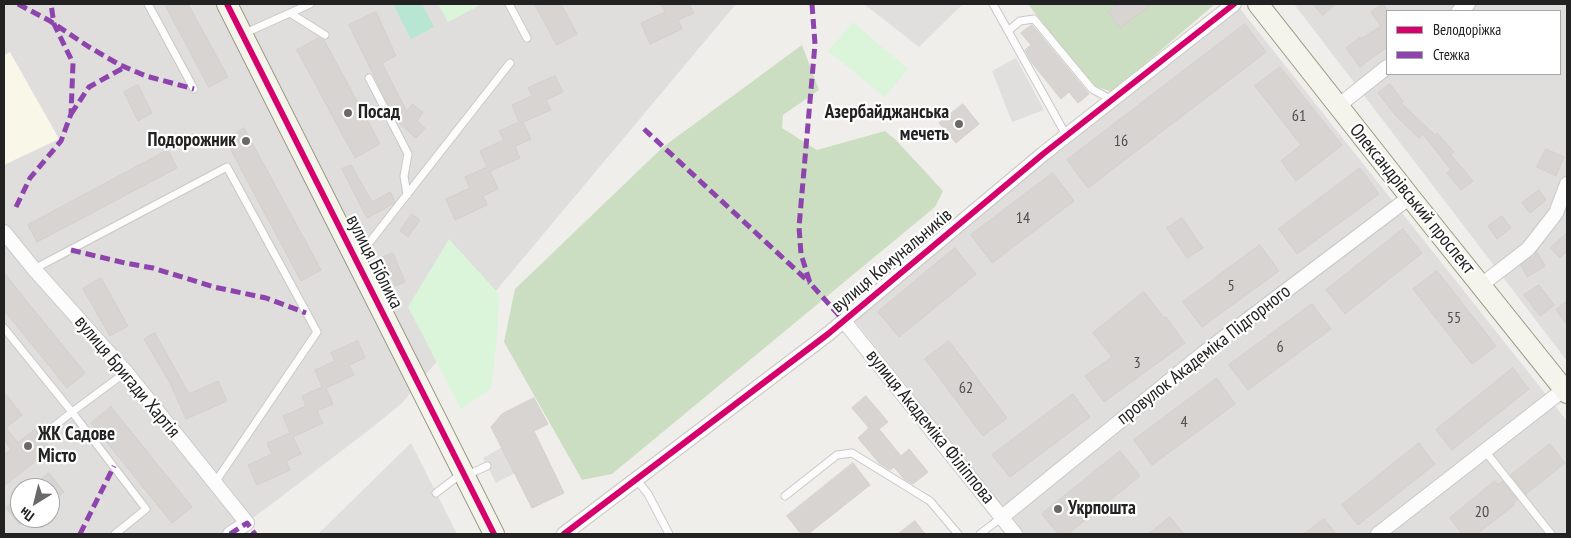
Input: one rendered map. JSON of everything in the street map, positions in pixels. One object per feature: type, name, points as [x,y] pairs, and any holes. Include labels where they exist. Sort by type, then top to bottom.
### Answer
[{"type":"street","name":"вулиця Біблика","points":[[227,4],[494,534]]},
{"type":"street","name":"вулиця Комунальників","points":[[564,534],[828,334],[1066,135],[1234,4]]},
{"type":"street","name":"Олександрівський проспект","points":[[1258,4],[1410,197],[1566,390]]},
{"type":"street","points":[[1338,106],[1386,69]]},
{"type":"street","points":[[1481,285],[1528,249],[1556,213],[1567,184]]},
{"type":"street","name":"провулок Академіка Підгорного","points":[[1002,517],[1205,352],[1410,197]]},
{"type":"street","name":"вулиця Бригади Хартія","points":[[4,232],[34,269],[126,372],[247,523],[230,534]]},
{"type":"street","name":"вулиця Академіка Філіппова","points":[[844,321],[1015,534]]},
{"type":"street","points":[[1378,534],[1566,390]]},
{"type":"lane","points":[[148,4],[194,89]]},
{"type":"lane","points":[[243,34],[310,4]]},
{"type":"lane","points":[[509,4],[527,38]]},
{"type":"lane","points":[[993,4],[1066,135]]},
{"type":"lane","points":[[290,13],[326,35]]},
{"type":"lane","points":[[1008,31],[1020,22],[1034,20],[1092,89],[1112,100]]},
{"type":"lane","points":[[356,259],[510,63]]},
{"type":"lane","points":[[369,78],[408,154],[404,176],[406,195]]},
{"type":"lane","points":[[34,269],[227,166],[317,332],[214,484]]},
{"type":"lane","points":[[4,328],[72,412],[146,509],[115,534]]},
{"type":"lane","points":[[48,431],[126,372]]},
{"type":"lane","points":[[1485,451],[1551,534]]},
{"type":"lane","points":[[785,496],[836,455],[852,453],[930,501],[958,534]]},
{"type":"lane","points":[[436,493],[464,474],[487,466]]},
{"type":"lane","points":[[636,479],[648,494],[669,534]]},
{"type":"lane","points":[[980,534],[1002,517]]},
{"type":"shaded area","points":[[4,4],[736,4],[402,403],[232,534],[4,534]]},
{"type":"shaded area","points":[[864,4],[963,4],[919,47]]},
{"type":"shaded area","points":[[1294,4],[1567,4],[1567,361]]},
{"type":"shaded area","points":[[1238,6],[1567,421],[1567,534],[1023,534],[845,308]]},
{"type":"shaded area","points":[[10,52],[59,139],[4,165],[4,55]]},
{"type":"shaded area","points":[[1016,58],[1044,110],[1012,122],[992,71]]},
{"type":"shaded area","points":[[411,443],[457,534],[318,534]]},
{"type":"shaded area","points":[[502,447],[515,473],[496,483],[483,458]]},
{"type":"green space","points":[[393,4],[422,4],[434,27],[411,39]]},
{"type":"green space","points":[[438,4],[482,4],[448,22]]},
{"type":"green space","points":[[1028,4],[1215,4],[1112,92],[1095,86],[1057,42]]},
{"type":"green space","points":[[853,22],[908,69],[885,97],[828,51]]},
{"type":"green space","points":[[802,45],[819,90],[783,115],[782,128],[817,150],[885,131],[896,140],[943,191],[935,207],[612,474],[582,480],[504,342],[515,289],[663,147]]},
{"type":"green space","points":[[449,239],[499,294],[497,338],[491,389],[461,409],[408,307]]},
{"type":"building","points":[[165,4],[188,4],[228,77],[209,87]]},
{"type":"building","points":[[535,4],[561,4],[577,34],[557,45]]},
{"type":"building","points":[[661,4],[689,4],[694,13],[678,20],[682,29],[650,44],[641,23],[665,12]]},
{"type":"building","points":[[1119,4],[1152,4],[1120,28],[1108,12]]},
{"type":"building","points":[[1313,4],[1336,4],[1323,15]]},
{"type":"building","points":[[1383,4],[1387,10],[1386,48],[1360,67],[1346,48],[1360,37],[1361,39],[1381,26],[1371,12]]},
{"type":"building","points":[[376,12],[396,56],[382,63],[407,112],[412,104],[423,112],[417,121],[425,128],[416,138],[400,124],[397,117],[395,118],[349,25]]},
{"type":"building","points":[[1245,24],[1266,52],[1088,188],[1067,160]]},
{"type":"building","points":[[1032,25],[1089,94],[1078,103],[1069,92],[1061,99],[1032,63],[1025,50],[1031,45],[1021,33]]},
{"type":"building","points":[[319,38],[324,40],[380,144],[355,158],[297,50]]},
{"type":"building","points":[[1280,67],[1342,145],[1296,181],[1281,161],[1301,145],[1255,86]]},
{"type":"building","points":[[555,76],[563,92],[546,100],[551,110],[523,122],[531,139],[515,146],[520,158],[490,171],[498,189],[483,196],[487,205],[455,220],[446,199],[470,188],[465,177],[487,167],[480,151],[504,140],[499,131],[519,122],[512,105],[532,96],[528,88]]},
{"type":"building","points":[[1390,84],[1403,101],[1401,103],[1435,135],[1437,133],[1454,152],[1451,155],[1473,181],[1461,190],[1447,173],[1451,170],[1423,134],[1419,138],[1396,116],[1378,93]]},
{"type":"building","points":[[138,85],[152,113],[138,121],[124,92]]},
{"type":"building","name":"Азербайджанська мечеть","points":[[963,104],[979,124],[956,143],[939,123]]},
{"type":"building","points":[[244,128],[321,270],[301,281],[225,139]]},
{"type":"building","points":[[1546,149],[1564,157],[1556,176],[1537,167]]},
{"type":"building","points":[[168,150],[177,168],[37,242],[28,225]]},
{"type":"building","points":[[351,165],[372,202],[390,192],[395,201],[393,204],[367,218],[342,169]]},
{"type":"building","points":[[1360,168],[1379,194],[1297,254],[1279,229]]},
{"type":"building","points":[[1053,173],[1074,201],[992,263],[971,235]]},
{"type":"building","points":[[1539,190],[1546,200],[1530,213],[1522,203]]},
{"type":"building","points":[[412,214],[420,220],[408,237],[400,231]]},
{"type":"building","points":[[1502,216],[1511,228],[1497,239],[1488,226]]},
{"type":"building","points":[[1182,218],[1203,248],[1187,258],[1167,228]]},
{"type":"building","points":[[1403,229],[1422,253],[1345,314],[1326,290]]},
{"type":"building","points":[[1567,233],[1567,251],[1560,258],[1551,248]]},
{"type":"building","points":[[1260,245],[1279,271],[1202,327],[1183,302]]},
{"type":"building","points":[[955,248],[976,274],[899,337],[878,312]]},
{"type":"building","points":[[1537,252],[1545,266],[1527,277],[1521,265]]},
{"type":"building","points":[[393,253],[405,282],[395,286],[383,257]]},
{"type":"building","points":[[1437,271],[1496,346],[1472,364],[1413,289]]},
{"type":"building","points":[[4,273],[85,373],[67,388],[4,310]]},
{"type":"building","points":[[101,278],[128,326],[110,336],[83,289]]},
{"type":"building","points":[[1539,285],[1554,305],[1540,316],[1524,295]]},
{"type":"building","points":[[1144,292],[1185,343],[1104,402],[1085,376],[1112,357],[1093,333]]},
{"type":"building","points":[[1567,301],[1567,324],[1556,310]]},
{"type":"building","points":[[1312,304],[1331,329],[1248,390],[1229,365]]},
{"type":"building","points":[[155,333],[189,394],[218,381],[227,401],[186,419],[171,385],[144,339]]},
{"type":"building","points":[[358,341],[365,358],[349,365],[354,375],[326,388],[333,404],[317,411],[323,423],[293,437],[301,454],[286,461],[290,470],[257,485],[248,465],[272,454],[267,443],[290,433],[283,416],[306,406],[302,396],[322,387],[315,370],[335,361],[331,353]]},
{"type":"building","points":[[949,341],[1007,418],[983,436],[925,359]]},
{"type":"building","points":[[1513,368],[1529,389],[1452,450],[1436,430]]},
{"type":"building","points":[[1217,378],[1235,404],[1152,465],[1134,440]]},
{"type":"building","name":"ЖК Садове Місто","points":[[4,392],[22,415],[6,428],[18,443],[35,429],[51,449],[14,478],[10,478],[10,481],[4,486],[4,455],[11,449],[4,440]]},
{"type":"building","points":[[1073,394],[1090,417],[1010,477],[992,455]]},
{"type":"building","points":[[866,396],[888,422],[879,429],[901,456],[909,449],[928,472],[913,484],[904,479],[894,467],[890,470],[879,463],[858,438],[869,428],[852,408]]},
{"type":"building","points":[[534,398],[548,424],[534,431],[564,493],[532,508],[491,427],[502,414]]},
{"type":"building","points":[[111,407],[192,507],[172,523],[91,423]]},
{"type":"building","points":[[1419,443],[1435,464],[1358,525],[1342,505]]},
{"type":"building","points":[[1550,444],[1565,463],[1526,494],[1511,475]]},
{"type":"building","points":[[1120,451],[1140,476],[1068,534],[1058,534],[1042,514]]},
{"type":"building","points":[[853,463],[870,485],[808,534],[801,534],[787,516]]},
{"type":"building","points":[[49,473],[53,478],[43,478]]},
{"type":"building","points":[[1495,481],[1498,485],[1502,481],[1517,500],[1513,503],[1514,505],[1477,534],[1462,534],[1450,518]]},
{"type":"building","points":[[60,487],[64,492],[60,495]]},
{"type":"building","points":[[10,505],[10,513],[6,508]]},
{"type":"building","points":[[1170,517],[1184,534],[1149,534]]},
{"type":"building","points":[[1324,519],[1336,534],[1304,534]]},
{"type":"building","points":[[915,521],[925,534],[898,534]]},
{"type":"marked path","points":[[18,4],[50,21],[120,65],[146,76],[194,89]]},
{"type":"marked path","points":[[16,207],[30,178],[61,141],[71,114],[73,63],[54,24],[51,4]]},
{"type":"marked path","points":[[812,4],[815,44],[799,227],[801,254],[810,283],[844,321]]},
{"type":"marked path","points":[[71,114],[89,87],[125,67]]},
{"type":"marked path","points":[[644,129],[810,283]]},
{"type":"marked path","points":[[71,250],[153,268],[214,287],[266,298],[306,313]]},
{"type":"marked path","points":[[80,534],[114,466]]},
{"type":"marked path","points":[[230,534],[247,523],[255,534]]},
{"type":"cycle path","points":[[227,4],[494,534]]},
{"type":"cycle path","points":[[564,534],[828,334],[1043,154],[1234,4]]},
{"type":"place","name":"Посад","points":[[348,113]]},
{"type":"place","name":"Азербайджанська мечеть","points":[[959,124]]},
{"type":"place","name":"Подорожник","points":[[246,141]]},
{"type":"place","name":"ЖК Садове Місто","points":[[28,446]]},
{"type":"place","name":"Укрпошта","points":[[1058,509]]}]
